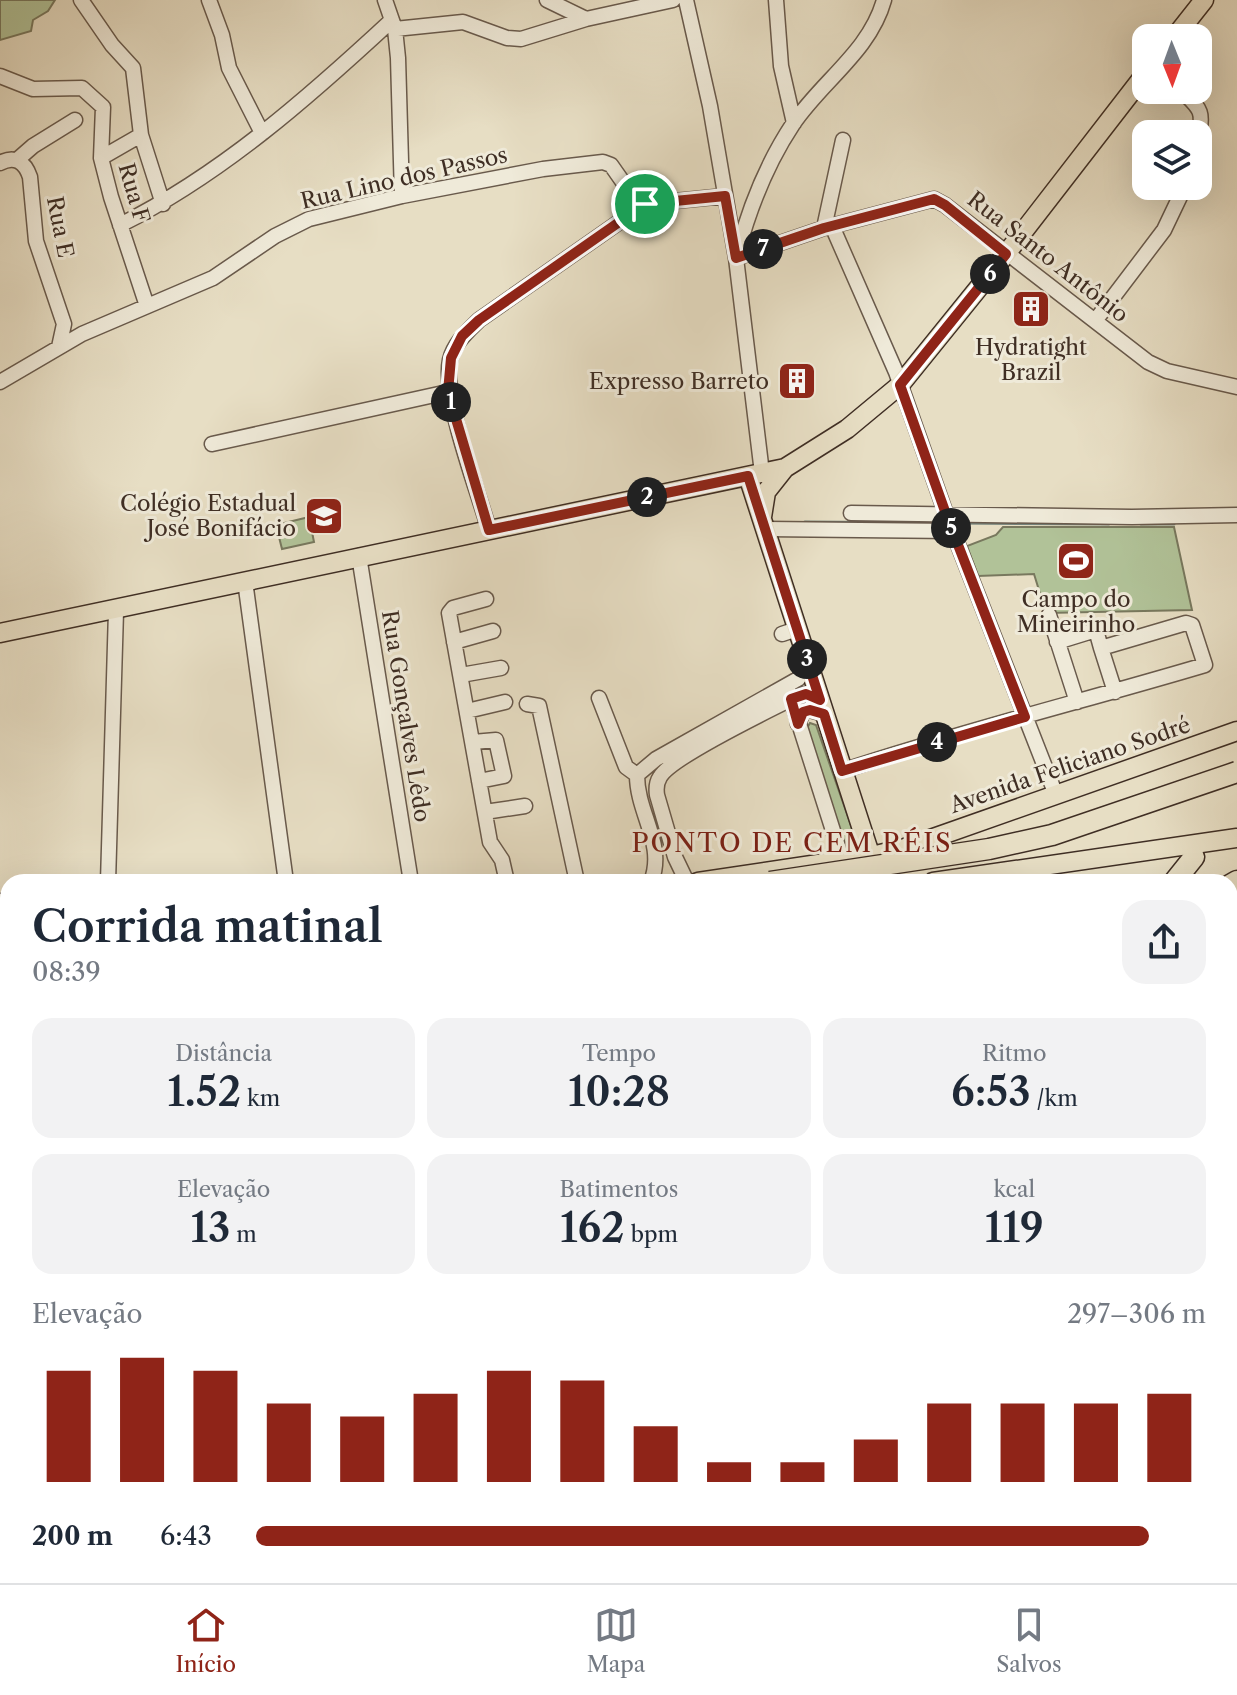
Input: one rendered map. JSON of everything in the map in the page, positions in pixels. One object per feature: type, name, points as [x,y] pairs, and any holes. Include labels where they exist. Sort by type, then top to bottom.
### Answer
[{"type":"highway","points":[[794,874],[989,849],[1052,835],[1237,772]]},
{"type":"highway","points":[[1180,874],[1194,857]]},
{"type":"main road","points":[[1185,24],[1204,0]]},
{"type":"main road","points":[[764,523],[766,492],[785,468],[847,429],[900,385],[1132,91]]},
{"type":"main road","points":[[0,633],[785,468]]},
{"type":"main road","points":[[755,474],[771,567],[790,632],[808,664],[877,874]]},
{"type":"main road","name":"Avenida Feliciano Sodré","points":[[783,874],[905,848],[1237,731]]},
{"type":"main road","points":[[987,874],[1237,838]]},
{"type":"street","points":[[81,0],[112,45],[133,68],[141,135],[163,204]]},
{"type":"street","points":[[209,0],[222,35],[229,68],[262,133]]},
{"type":"street","points":[[382,0],[394,24],[402,196]]},
{"type":"street","points":[[547,0],[586,19]]},
{"type":"street","points":[[120,225],[163,204],[262,133],[394,24],[463,22],[507,38],[521,39],[586,19],[610,7],[673,0]]},
{"type":"street","points":[[686,0],[710,106],[736,258],[755,474]]},
{"type":"street","points":[[776,0],[781,66],[794,123]]},
{"type":"street","points":[[736,258],[748,214],[794,123],[875,28],[884,0]]},
{"type":"street","name":"Rua F","points":[[0,76],[33,89],[82,88],[102,103],[101,158],[147,306]]},
{"type":"street","points":[[0,163],[8,159],[17,160],[33,146],[75,120]]},
{"type":"street","points":[[101,158],[141,135]]},
{"type":"street","points":[[843,140],[828,227],[900,385],[946,514],[1056,795]]},
{"type":"street","name":"Rua E","points":[[17,160],[27,167],[30,177],[36,241],[64,324]]},
{"type":"street","name":"Rua Lino dos Passos","points":[[0,382],[82,334],[213,278],[275,236],[309,219],[402,196],[543,169],[603,162],[611,165],[632,195],[645,204]]},
{"type":"street","points":[[489,530],[448,392],[451,358],[462,336],[645,204],[725,196]]},
{"type":"street","name":"Rua Santo Antônio","points":[[736,258],[828,227],[934,199],[1135,354],[1159,368],[1237,387]]},
{"type":"street","points":[[1095,321],[1164,230],[1178,200]]},
{"type":"street","points":[[59,347],[64,324],[82,334]]},
{"type":"street","points":[[212,444],[448,392]]},
{"type":"street","points":[[851,513],[1132,517],[1237,515]]},
{"type":"street","points":[[764,523],[953,531]]},
{"type":"street","name":"Rua Gonçalves Lêdo","points":[[359,556],[410,874]]},
{"type":"street","points":[[245,581],[285,874]]},
{"type":"street","points":[[486,599],[453,608],[449,613],[490,842],[502,860],[505,874]]},
{"type":"street","points":[[108,874],[116,611]]},
{"type":"street","points":[[1049,615],[1077,702]]},
{"type":"street","points":[[842,771],[1205,665],[1192,625],[1186,623],[1101,648]]},
{"type":"street","points":[[1057,642],[1096,630],[1115,692]]},
{"type":"street","points":[[454,642],[493,631]]},
{"type":"street","points":[[683,874],[675,857],[657,795],[656,785],[660,775],[683,757],[788,692],[808,664]]},
{"type":"street","points":[[461,675],[501,668]]},
{"type":"street","points":[[788,692],[842,859]]},
{"type":"street","points":[[637,775],[656,759],[788,692],[806,694],[822,707]]},
{"type":"street","points":[[599,698],[626,767],[637,775],[639,797],[657,854],[653,874]]},
{"type":"street","points":[[467,711],[505,702]]},
{"type":"street","points":[[527,704],[539,706],[575,874]]},
{"type":"street","points":[[798,724],[803,712],[822,707]]},
{"type":"street","points":[[473,742],[496,740],[504,776],[479,781]]},
{"type":"street","points":[[485,812],[525,806]]},
{"type":"green space","points":[[0,0],[55,0],[48,11],[33,20],[31,31],[0,40]]},
{"type":"green space","points":[[309,517],[314,542],[282,549],[276,525]]},
{"type":"green space","name":"Campo do Mineirinho","points":[[1003,527],[1174,527],[1192,610],[1046,613],[1034,574],[978,576],[967,546],[996,535]]},
{"type":"green space","points":[[810,723],[816,725],[856,840],[844,843],[807,728]]},
{"type":"waterway","points":[[805,522],[945,523]]},
{"type":"waterway","points":[[957,523],[1109,524]]},
{"type":"waterway","points":[[1141,524],[1174,524]]},
{"type":"place","name":"Hydratight Brazil","points":[[1031,309]]},
{"type":"place","name":"Expresso Barreto","points":[[797,381]]},
{"type":"place","name":"Colégio Estadual José Bonifácio","points":[[324,516]]},
{"type":"place","name":"Campo do Mineirinho","points":[[1076,561]]},
{"type":"district","name":"PONTO DE CEM RÉIS","points":[[792,843]]},
{"type":"route","points":[[725,196],[736,258],[824,228],[934,199],[1006,254],[900,385],[946,514],[1025,717],[842,771],[824,714],[816,710],[803,712],[798,724],[791,699],[806,694],[820,700],[748,476],[489,530],[448,392],[451,358],[462,336],[479,320],[645,204],[725,196]]}]
